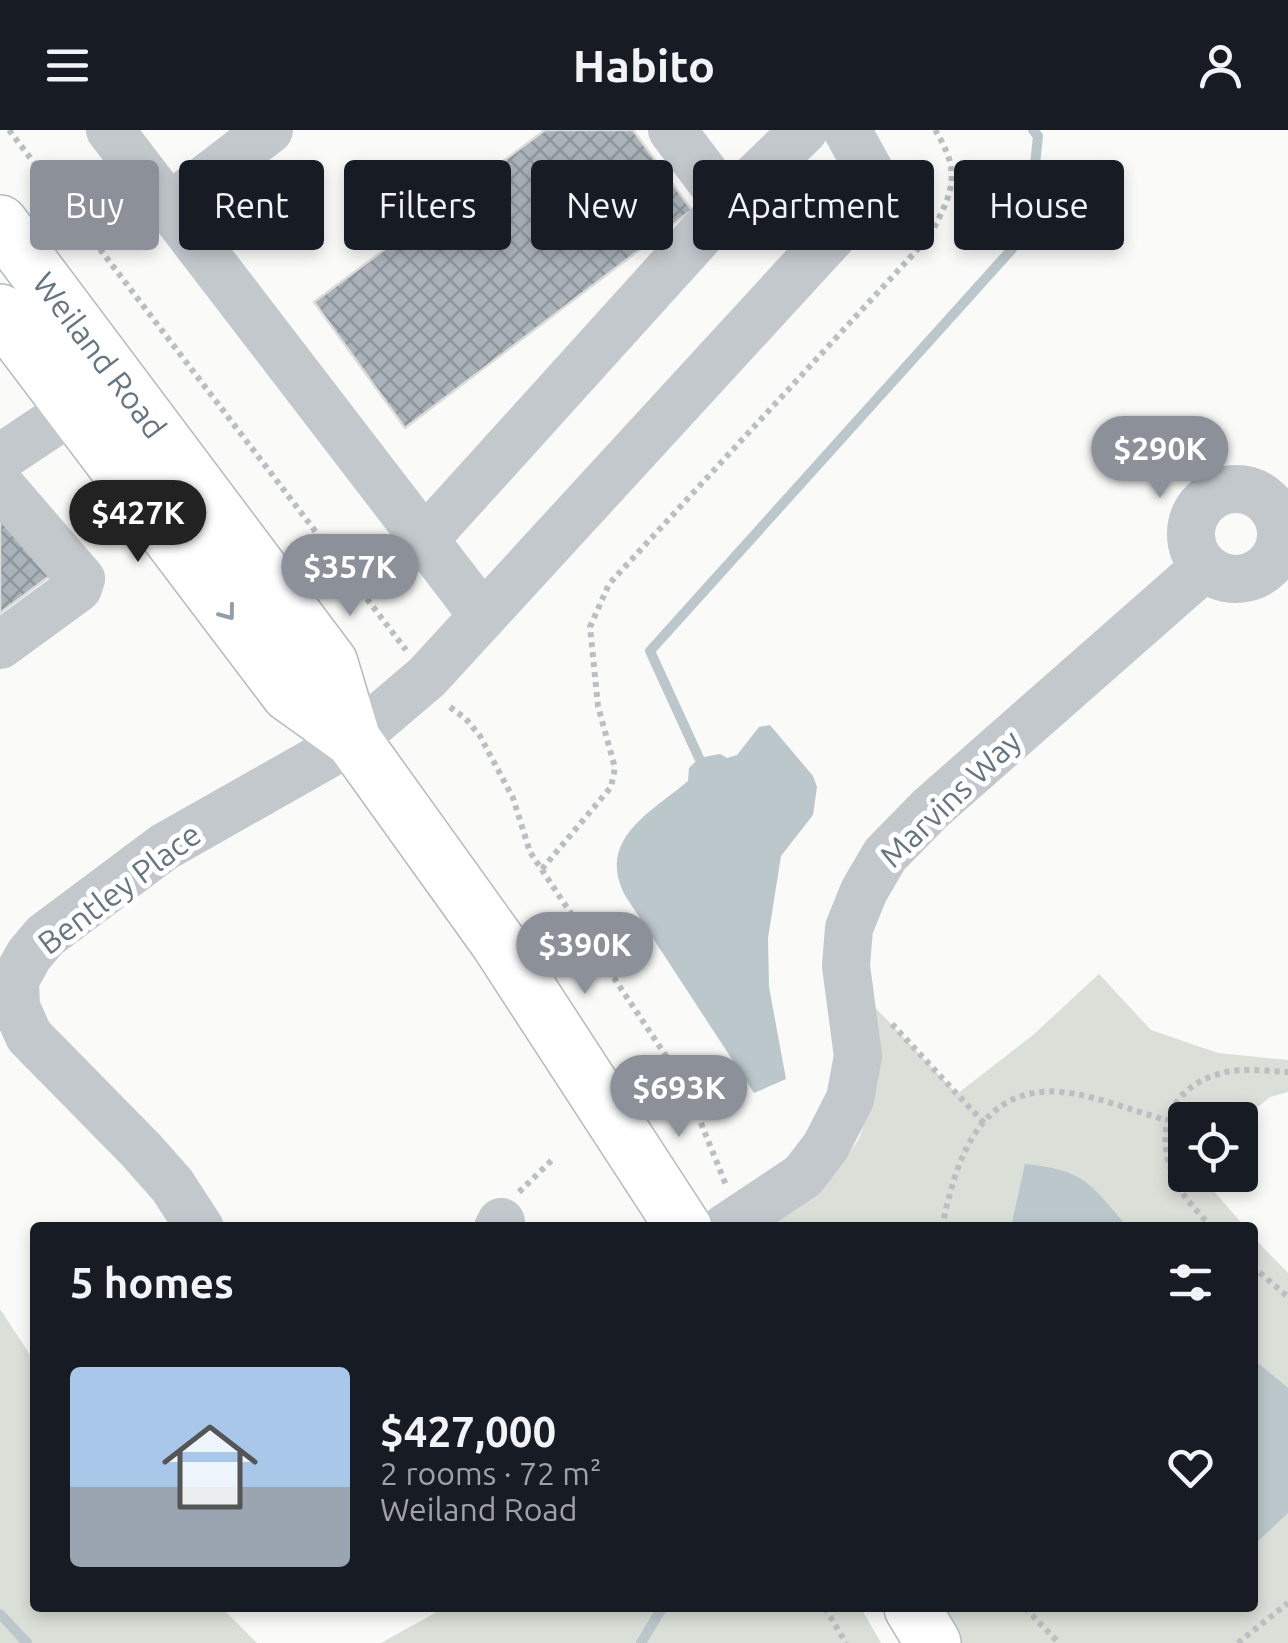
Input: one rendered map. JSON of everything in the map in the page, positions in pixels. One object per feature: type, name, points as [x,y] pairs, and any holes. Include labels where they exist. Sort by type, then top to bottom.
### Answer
[{"type":"main road","name":"Weiland Road","points":[[0,223],[330,663],[353,740]]},
{"type":"main road","name":"Weiland Road","points":[[0,312],[289,694],[353,740],[498,942],[680,1222]]},
{"type":"main road","points":[[914,1612],[933,1643]]},
{"type":"street","points":[[110,130],[482,616]]},
{"type":"street","points":[[169,207],[269,130]]},
{"type":"street","points":[[672,130],[695,160]]},
{"type":"street","points":[[773,160],[804,130]]},
{"type":"street","points":[[353,740],[427,677],[878,186],[846,130]]},
{"type":"street","points":[[424,540],[693,243]]},
{"type":"street","points":[[0,458],[119,378]]},
{"type":"street","points":[[0,485],[81,579],[78,588],[0,645]]},
{"type":"street","name":"Marvins Way","points":[[734,1222],[803,1176],[826,1146],[850,1099],[858,1056],[846,966],[849,928],[864,890],[885,855],[930,809],[1205,567]]},
{"type":"street","name":"Bentley Place","points":[[196,1222],[172,1185],[29,1036],[16,1006],[14,980],[45,936],[164,847],[353,740]]},
{"type":"path","points":[[9,130],[427,677],[480,736],[513,798],[530,852],[686,1086],[734,1222]]},
{"type":"path","points":[[542,869],[611,787],[615,768],[598,706],[590,627],[610,584],[929,237],[944,208],[954,175],[946,147],[935,130]]},
{"type":"path","points":[[892,1023],[984,1123]]},
{"type":"path","points":[[1207,1222],[1182,1192],[1167,1156],[1166,1120],[1186,1089],[1202,1080],[1229,1072],[1288,1072]]},
{"type":"path","points":[[943,1222],[952,1177],[966,1143],[984,1123],[1016,1100],[1042,1092],[1064,1092],[1166,1120]]},
{"type":"path","points":[[1258,1271],[1288,1297]]},
{"type":"path","points":[[1238,1643],[1288,1603]]},
{"type":"path","points":[[827,1612],[846,1643]]},
{"type":"path","points":[[1029,1612],[1059,1643]]},
{"type":"shaded area","points":[[770,725],[813,776],[817,787],[813,815],[781,856],[768,938],[769,987],[786,1079],[754,1093],[626,897],[618,877],[617,859],[631,830],[688,781],[689,768],[699,758],[737,755],[759,727]]},
{"type":"shaded area","points":[[1099,974],[1151,1030],[1218,1053],[1288,1060],[1288,1092],[1270,1097],[1258,1107],[1258,1102],[1168,1102],[1168,1192],[1215,1192],[1241,1222],[777,1222],[834,1171],[861,1133],[870,1086],[870,1002],[957,1094],[1033,1035]]},
{"type":"shaded area","points":[[1025,1164],[1074,1175],[1124,1222],[1012,1222]]},
{"type":"shaded area","points":[[1258,1242],[1288,1273],[1288,1643],[957,1643],[938,1612],[1258,1612]]},
{"type":"shaded area","points":[[0,1309],[30,1354],[30,1612],[226,1612],[257,1643],[0,1643]]},
{"type":"shaded area","points":[[1258,1363],[1288,1388],[1288,1513],[1258,1541]]},
{"type":"shaded area","points":[[437,1612],[863,1612],[881,1643],[381,1643]]},
{"type":"building","points":[[545,130],[633,130],[655,160],[531,160],[531,250],[639,250],[405,428],[314,302],[384,250],[511,250],[511,160],[505,160]]},
{"type":"building","points":[[673,184],[692,210],[673,224]]},
{"type":"building","points":[[0,519],[51,575],[0,613]]},
{"type":"waterway","points":[[699,758],[650,651],[1012,249],[1032,193],[1038,136],[1033,130]]},
{"type":"waterway","points":[[641,1643],[660,1612]]},
{"type":"waterway","points":[[0,1614],[27,1643]]}]
